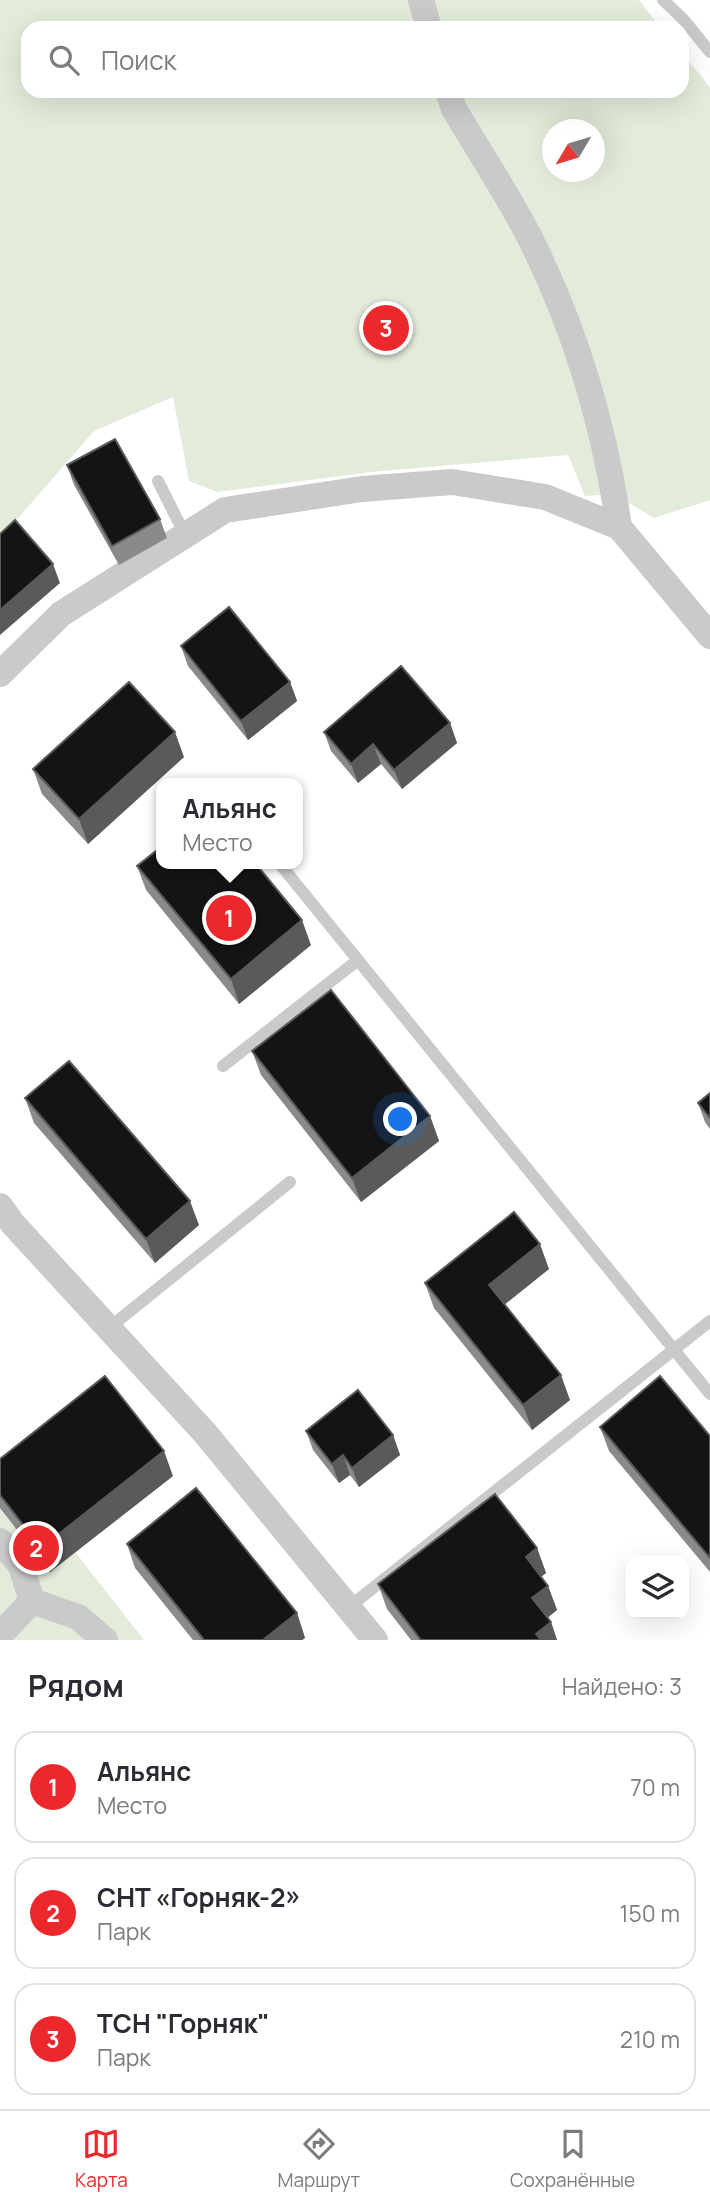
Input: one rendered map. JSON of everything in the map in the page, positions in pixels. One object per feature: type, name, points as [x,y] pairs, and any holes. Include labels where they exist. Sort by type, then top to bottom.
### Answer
[{"type":"street","points":[[421,0],[427,21]]},
{"type":"street","points":[[450,98],[454,109],[532,242],[579,351],[614,494],[619,527]]},
{"type":"street","points":[[0,674],[61,614],[225,510],[362,489],[452,482],[545,497],[619,527],[710,636]]},
{"type":"street","points":[[0,1206],[13,1224],[205,1433],[375,1640]]},
{"type":"street","points":[[0,1541],[21,1566],[32,1601]]},
{"type":"street","points":[[0,1635],[32,1601]]},
{"type":"street","points":[[32,1601],[78,1617],[105,1640]]},
{"type":"lane","points":[[663,0],[685,21]]},
{"type":"lane","points":[[689,26],[710,52]]},
{"type":"lane","points":[[158,481],[185,535]]},
{"type":"lane","points":[[284,869],[710,1394]]},
{"type":"lane","points":[[223,1066],[358,960]]},
{"type":"lane","points":[[108,1328],[290,1182]]},
{"type":"lane","points":[[349,1607],[710,1321]]},
{"type":"green space","points":[[0,0],[639,0],[656,21],[21,21],[21,98],[689,98],[689,62],[710,87],[710,500],[654,518],[614,494],[585,496],[568,455],[371,472],[217,492],[189,481],[173,397],[94,431],[0,539]]},
{"type":"green space","points":[[0,1456],[144,1640],[0,1640]]},
{"type":"building","points":[[115,439],[160,519],[112,546],[67,465]]},
{"type":"building","points":[[15,520],[53,564],[0,610],[0,534]]},
{"type":"building","points":[[229,607],[290,682],[241,721],[181,646]]},
{"type":"building","points":[[401,666],[450,723],[394,770],[373,744],[351,764],[324,732]]},
{"type":"building","points":[[129,682],[175,732],[79,819],[33,769]]},
{"type":"building","points":[[156,851],[156,869],[260,869],[302,920],[231,979],[137,866]]},
{"type":"building","points":[[331,990],[430,1116],[352,1178],[252,1051]]},
{"type":"building","points":[[69,1061],[190,1201],[146,1239],[25,1098]]},
{"type":"building","points":[[710,1093],[710,1118],[698,1103]]},
{"type":"building","points":[[514,1212],[540,1244],[489,1285],[561,1375],[523,1405],[425,1283]]},
{"type":"building","points":[[105,1376],[164,1451],[41,1548],[0,1495],[0,1459]]},
{"type":"building","points":[[660,1376],[710,1436],[710,1558],[600,1427]]},
{"type":"building","points":[[358,1390],[393,1435],[352,1468],[343,1455],[332,1464],[306,1431]]},
{"type":"building","points":[[196,1488],[297,1613],[263,1640],[204,1640],[127,1544]]},
{"type":"building","points":[[495,1494],[537,1548],[526,1557],[548,1586],[532,1598],[551,1622],[536,1634],[541,1640],[421,1640],[378,1584]]},
{"type":"place","name":"ТСН \"Горняк\"","points":[[386,328]]},
{"type":"place","name":"Альянс","points":[[229,918]]},
{"type":"place","name":"СНТ «Горняк-2»","points":[[36,1548]]}]
